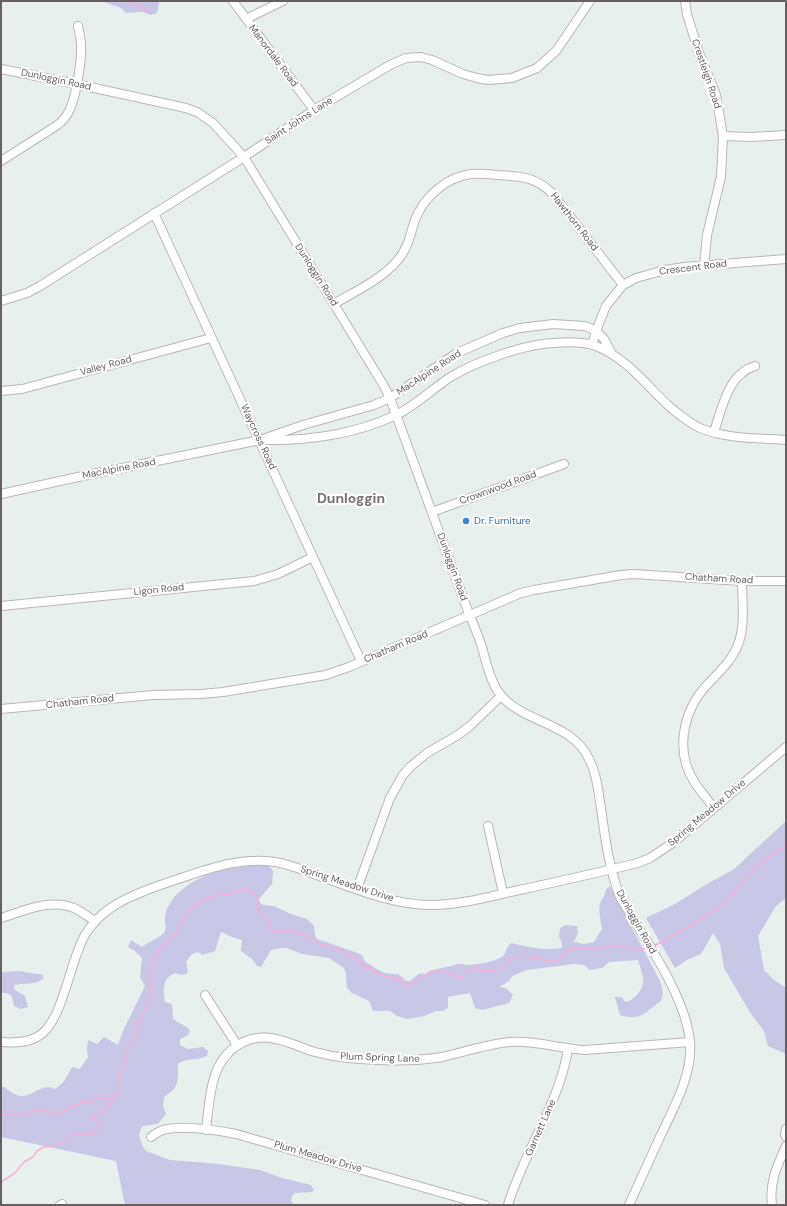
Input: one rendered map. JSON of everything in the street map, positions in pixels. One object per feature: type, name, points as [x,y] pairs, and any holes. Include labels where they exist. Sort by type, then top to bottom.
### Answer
[{"type":"street","name":"Manordale Road","points":[[233,1],[314,110]]},
{"type":"street","points":[[246,19],[283,1]]},
{"type":"street","name":"Saint Johns Lane","points":[[1,301],[40,286],[244,157],[314,110],[379,70],[397,61],[406,58],[421,57],[432,60],[464,74],[488,80],[512,78],[537,68],[556,51],[590,1]]},
{"type":"street","name":"Crestleigh Road","points":[[685,1],[696,46],[716,96],[723,136],[721,177],[707,235],[704,265]]},
{"type":"street","points":[[1,161],[61,122],[70,110],[76,84],[81,46],[78,26]]},
{"type":"street","name":"Dunloggin Road","points":[[1,69],[76,84],[197,112],[212,122],[244,157],[384,386],[390,398],[470,615],[490,677],[501,696],[514,708],[572,737],[589,757],[594,770],[597,785],[614,883],[672,987],[688,1028],[690,1056],[685,1079],[678,1098],[629,1205]]},
{"type":"street","points":[[723,136],[754,137],[786,135]]},
{"type":"street","name":"Hawthorn Road","points":[[334,304],[375,279],[396,263],[407,245],[419,211],[426,200],[435,191],[458,177],[475,174],[523,178],[534,180],[543,185],[552,193],[623,284]]},
{"type":"street","name":"Waycross Road","points":[[154,213],[361,661]]},
{"type":"street","name":"Crescent Road","points":[[623,284],[649,274],[665,270],[704,265],[786,259]]},
{"type":"street","points":[[592,345],[596,330],[606,306],[623,284]]},
{"type":"street","name":"MacAlpine Road","points":[[1,494],[260,440],[303,425],[374,405],[390,398],[453,355],[468,347],[520,328],[553,324],[585,326],[596,330],[604,339],[612,354]]},
{"type":"street","name":"Valley Road","points":[[1,391],[22,389],[211,338]]},
{"type":"street","name":"MacAlpine Road","points":[[260,440],[282,441],[332,434],[379,422],[396,415],[455,375],[478,364],[503,355],[547,344],[568,343],[592,345],[612,354],[662,399],[687,420],[700,428],[730,436],[786,440]]},
{"type":"street","points":[[714,432],[725,398],[737,377],[749,368],[755,366]]},
{"type":"street","name":"Crownwood Road","points":[[432,512],[564,464]]},
{"type":"street","name":"Ligon Road","points":[[1,606],[254,581],[278,574],[313,557]]},
{"type":"street","name":"Chatham Road","points":[[1,709],[153,695],[201,694],[326,675],[349,667],[509,598],[527,592],[621,574],[650,574],[742,581],[786,581]]},
{"type":"street","points":[[714,808],[695,783],[689,771],[683,746],[683,735],[689,711],[703,689],[731,657],[740,640],[743,620],[742,581]]},
{"type":"street","points":[[357,889],[390,798],[403,775],[417,760],[470,726],[501,696]]},
{"type":"street","name":"Spring Meadow Drive","points":[[1,1042],[21,1042],[30,1040],[38,1036],[53,1022],[78,948],[85,934],[94,921],[113,906],[133,895],[216,867],[243,861],[274,862],[393,900],[431,905],[462,902],[638,863],[650,858],[679,838],[786,747]]},
{"type":"street","points":[[488,826],[503,893]]},
{"type":"street","points":[[1,918],[44,905],[55,904],[75,908],[94,921]]},
{"type":"street","points":[[205,995],[237,1045]]},
{"type":"street","name":"Plum Spring Lane","points":[[206,1130],[213,1082],[220,1063],[237,1045],[262,1037],[272,1037],[318,1053],[333,1056],[399,1060],[441,1057],[510,1042],[531,1043],[585,1050],[690,1042]]},
{"type":"street","name":"Garnett Lane","points":[[508,1205],[515,1185],[558,1092],[564,1073],[568,1049]]},
{"type":"street","name":"Plum Meadow Drive","points":[[150,1137],[166,1129],[206,1130],[236,1134],[485,1205]]},
{"type":"street","points":[[786,1129],[786,1137]]},
{"type":"street","points":[[772,1205],[771,1186],[773,1177],[786,1146]]},
{"type":"shaded area","points":[[101,1],[157,1],[159,3],[157,13],[150,15],[143,12],[126,13],[121,8]]},
{"type":"shaded area","points":[[786,821],[786,898],[776,906],[758,936],[764,970],[773,979],[786,988],[786,1054],[768,1046],[764,1031],[751,1014],[724,968],[720,944],[713,933],[701,954],[687,960],[675,968],[646,918],[675,904],[734,869]]},
{"type":"shaded area","points":[[265,865],[270,867],[273,871],[272,884],[259,899],[260,903],[263,905],[274,906],[291,914],[307,919],[314,926],[315,936],[317,939],[362,955],[365,962],[383,972],[400,976],[406,981],[410,981],[420,973],[426,974],[429,971],[459,964],[468,965],[497,960],[503,956],[511,943],[542,949],[562,948],[562,943],[559,937],[560,928],[566,925],[577,926],[578,933],[574,942],[583,944],[594,942],[602,929],[599,907],[606,889],[610,886],[660,981],[663,993],[661,1001],[647,1012],[638,1016],[627,1017],[620,1015],[615,997],[622,997],[625,1002],[631,1000],[640,992],[642,987],[643,979],[638,960],[609,962],[602,968],[590,970],[584,965],[574,964],[527,970],[512,976],[509,981],[499,987],[506,988],[513,995],[509,1003],[482,1010],[475,1008],[470,993],[448,997],[448,1008],[443,1011],[436,1011],[424,1016],[407,1019],[397,1016],[390,1011],[373,1011],[369,1001],[352,993],[347,988],[344,968],[329,958],[302,954],[287,948],[281,948],[271,950],[261,967],[257,966],[252,959],[241,951],[242,940],[221,932],[215,951],[203,955],[197,952],[191,955],[186,962],[188,973],[182,975],[175,973],[171,975],[164,985],[165,1002],[172,1004],[173,1019],[188,1028],[190,1031],[188,1035],[180,1039],[180,1045],[187,1049],[203,1047],[208,1051],[207,1056],[185,1060],[178,1064],[177,1083],[173,1090],[164,1097],[163,1106],[166,1114],[158,1124],[142,1126],[139,1135],[142,1145],[146,1151],[170,1160],[218,1164],[260,1170],[282,1178],[311,1185],[314,1190],[312,1192],[295,1193],[292,1196],[291,1201],[295,1205],[125,1205],[116,1161],[1,1137],[1,1087],[5,1087],[7,1090],[20,1096],[25,1096],[39,1089],[49,1087],[55,1089],[63,1082],[72,1067],[80,1069],[88,1057],[88,1040],[97,1044],[104,1037],[118,1045],[123,1031],[145,986],[140,977],[142,958],[128,947],[131,940],[142,947],[163,934],[166,927],[165,916],[169,905],[177,894],[202,877],[232,868]]},
{"type":"shaded area","points":[[21,971],[43,975],[43,979],[33,983],[14,985],[15,990],[25,996],[28,1007],[20,1009],[14,1006],[12,996],[7,993],[1,993],[1,972]]},
{"type":"waterway","points":[[128,1],[149,11]]},
{"type":"waterway","points":[[653,946],[668,939],[721,906],[763,861],[786,846]]},
{"type":"waterway","points":[[1,1182],[15,1173],[24,1162],[33,1157],[37,1151],[44,1147],[60,1145],[72,1135],[87,1135],[99,1129],[100,1124],[92,1117],[94,1114],[105,1111],[119,1091],[120,1075],[127,1058],[125,1052],[128,1046],[137,1037],[137,1023],[152,995],[149,976],[157,952],[176,933],[183,919],[197,903],[214,896],[229,894],[247,888],[256,897],[259,911],[269,921],[269,926],[275,933],[281,930],[294,930],[309,937],[319,944],[335,948],[345,955],[356,957],[362,965],[381,975],[392,977],[395,980],[401,978],[404,984],[413,983],[430,973],[439,971],[456,976],[463,976],[470,968],[487,971],[496,970],[506,965],[511,958],[525,957],[545,960],[559,960],[568,950],[574,948],[602,948],[615,945],[637,950],[647,948]]},
{"type":"waterway","points":[[1,1114],[27,1114],[38,1109],[56,1114],[83,1102],[91,1102],[96,1099],[114,1099]]},
{"type":"place","name":"Dr. Furniture","points":[[466,521]]},
{"type":"district","name":"Dunloggin","points":[[351,499]]}]
